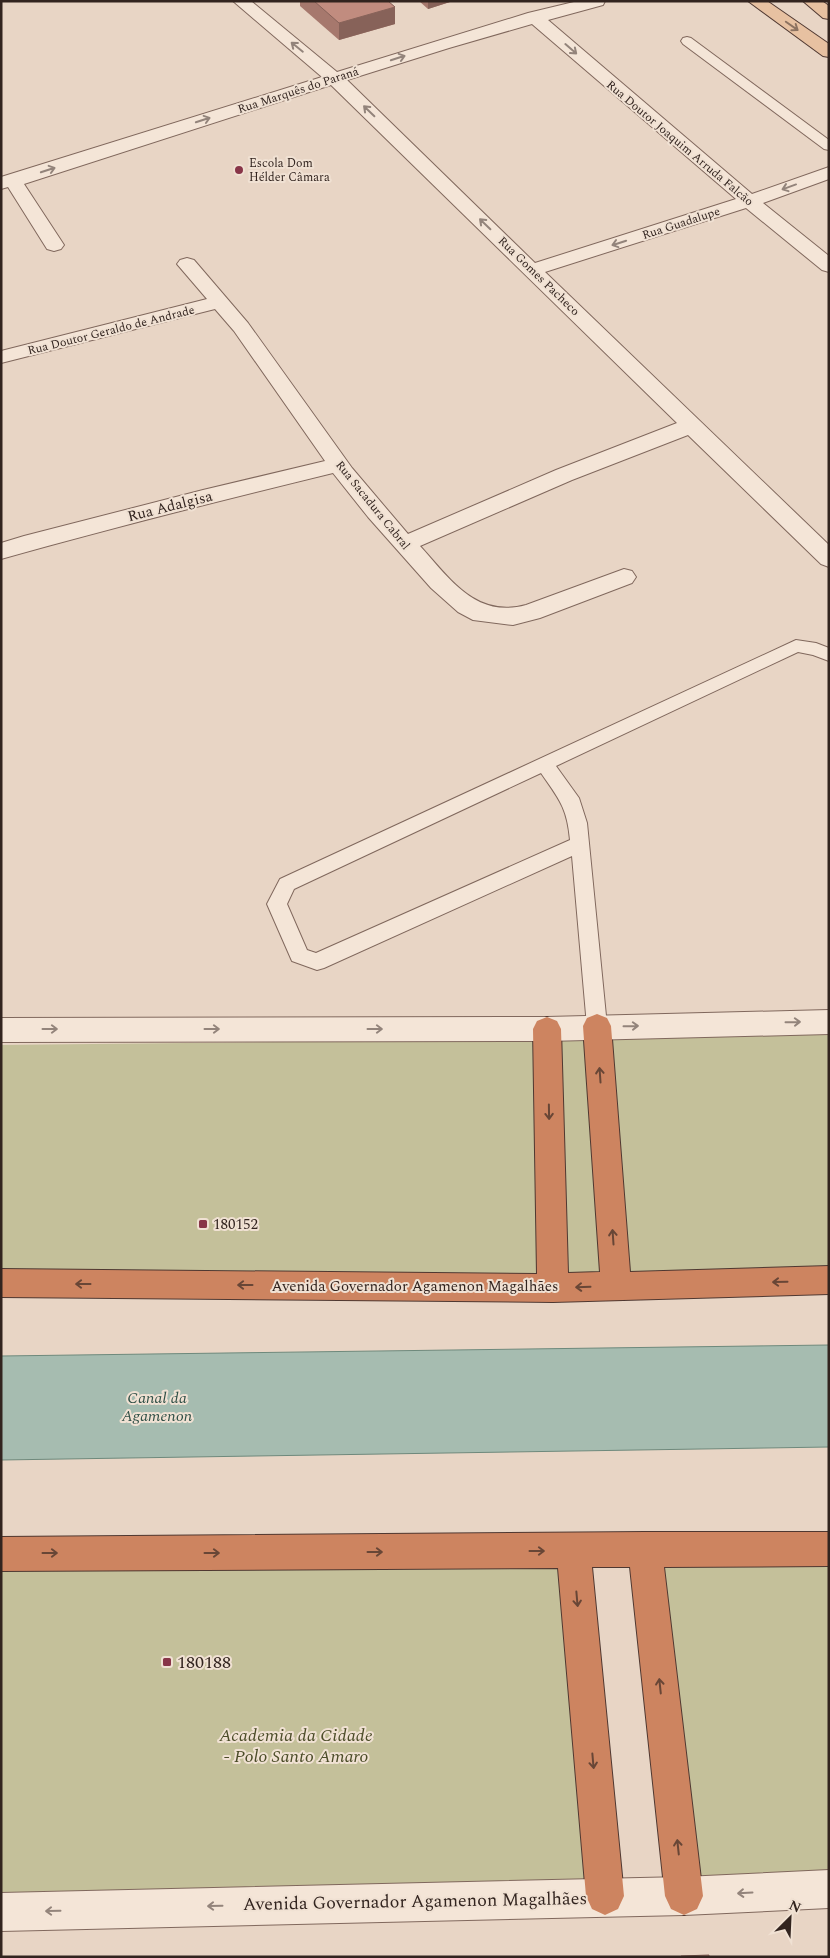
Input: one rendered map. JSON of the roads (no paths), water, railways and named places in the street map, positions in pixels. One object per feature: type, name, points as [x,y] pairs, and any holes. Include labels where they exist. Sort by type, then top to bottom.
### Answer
[{"type":"highway","points":[[597,1026],[616,1285]]},
{"type":"highway","points":[[547,1028],[553,1288]]},
{"type":"highway","name":"Avenida Governador Agamenon Magalhães","points":[[1,1283],[553,1288],[829,1280]]},
{"type":"highway","points":[[645,1549],[684,1896]]},
{"type":"highway","points":[[1,1554],[829,1549]]},
{"type":"highway","points":[[573,1551],[605,1896]]},
{"type":"main road","points":[[756,1],[829,52]]},
{"type":"main road","points":[[811,1],[829,14]]},
{"type":"street","name":"Rua Gomes Pacheco","points":[[241,1],[334,78],[829,559]]},
{"type":"street","name":"Rua Marquês do Paraná","points":[[7,182],[334,78],[534,17],[597,1]]},
{"type":"street","name":"Rua Doutor Joaquim Arruda Falcão","points":[[534,17],[748,201],[829,266]]},
{"type":"street","name":"Rua Guadalupe","points":[[532,270],[829,173]]},
{"type":"street","points":[[7,182],[54,245]]},
{"type":"street","name":"Rua Sacadura Cabral","points":[[187,264],[220,302],[295,401],[339,465],[376,512],[439,582],[466,606],[481,614],[513,617],[532,612],[624,577]]},
{"type":"street","name":"Rua Doutor Geraldo de Andrade","points":[[1,357],[220,302]]},
{"type":"street","points":[[405,544],[564,475],[693,425]]},
{"type":"street","name":"Rua Adalgisa","points":[[1,551],[32,541],[203,497],[339,465]]},
{"type":"street","points":[[1,1030],[547,1028],[829,1022]]},
{"type":"street","name":"Avenida Governador Agamenon Magalhães","points":[[1,1912],[605,1896],[684,1896],[829,1889]]},
{"type":"lane","points":[[687,41],[829,146]]},
{"type":"lane","points":[[580,844],[317,962],[299,955],[277,904],[287,884],[796,646],[816,649],[829,655]]},
{"type":"lane","points":[[544,764],[572,803],[578,823],[597,1026]]},
{"type":"water","name":"Canal da Agamenon","points":[[829,1345],[829,1447],[1,1460],[1,1356]]},
{"type":"place","name":"Escola Dom Hélder Câmara","points":[[239,170]]},
{"type":"place","name":"180152","points":[[203,1224]]},
{"type":"place","name":"180188","points":[[167,1662]]},
{"type":"park label","name":"Academia da Cidade - Polo Santo Amaro","points":[[296,1745]]}]
